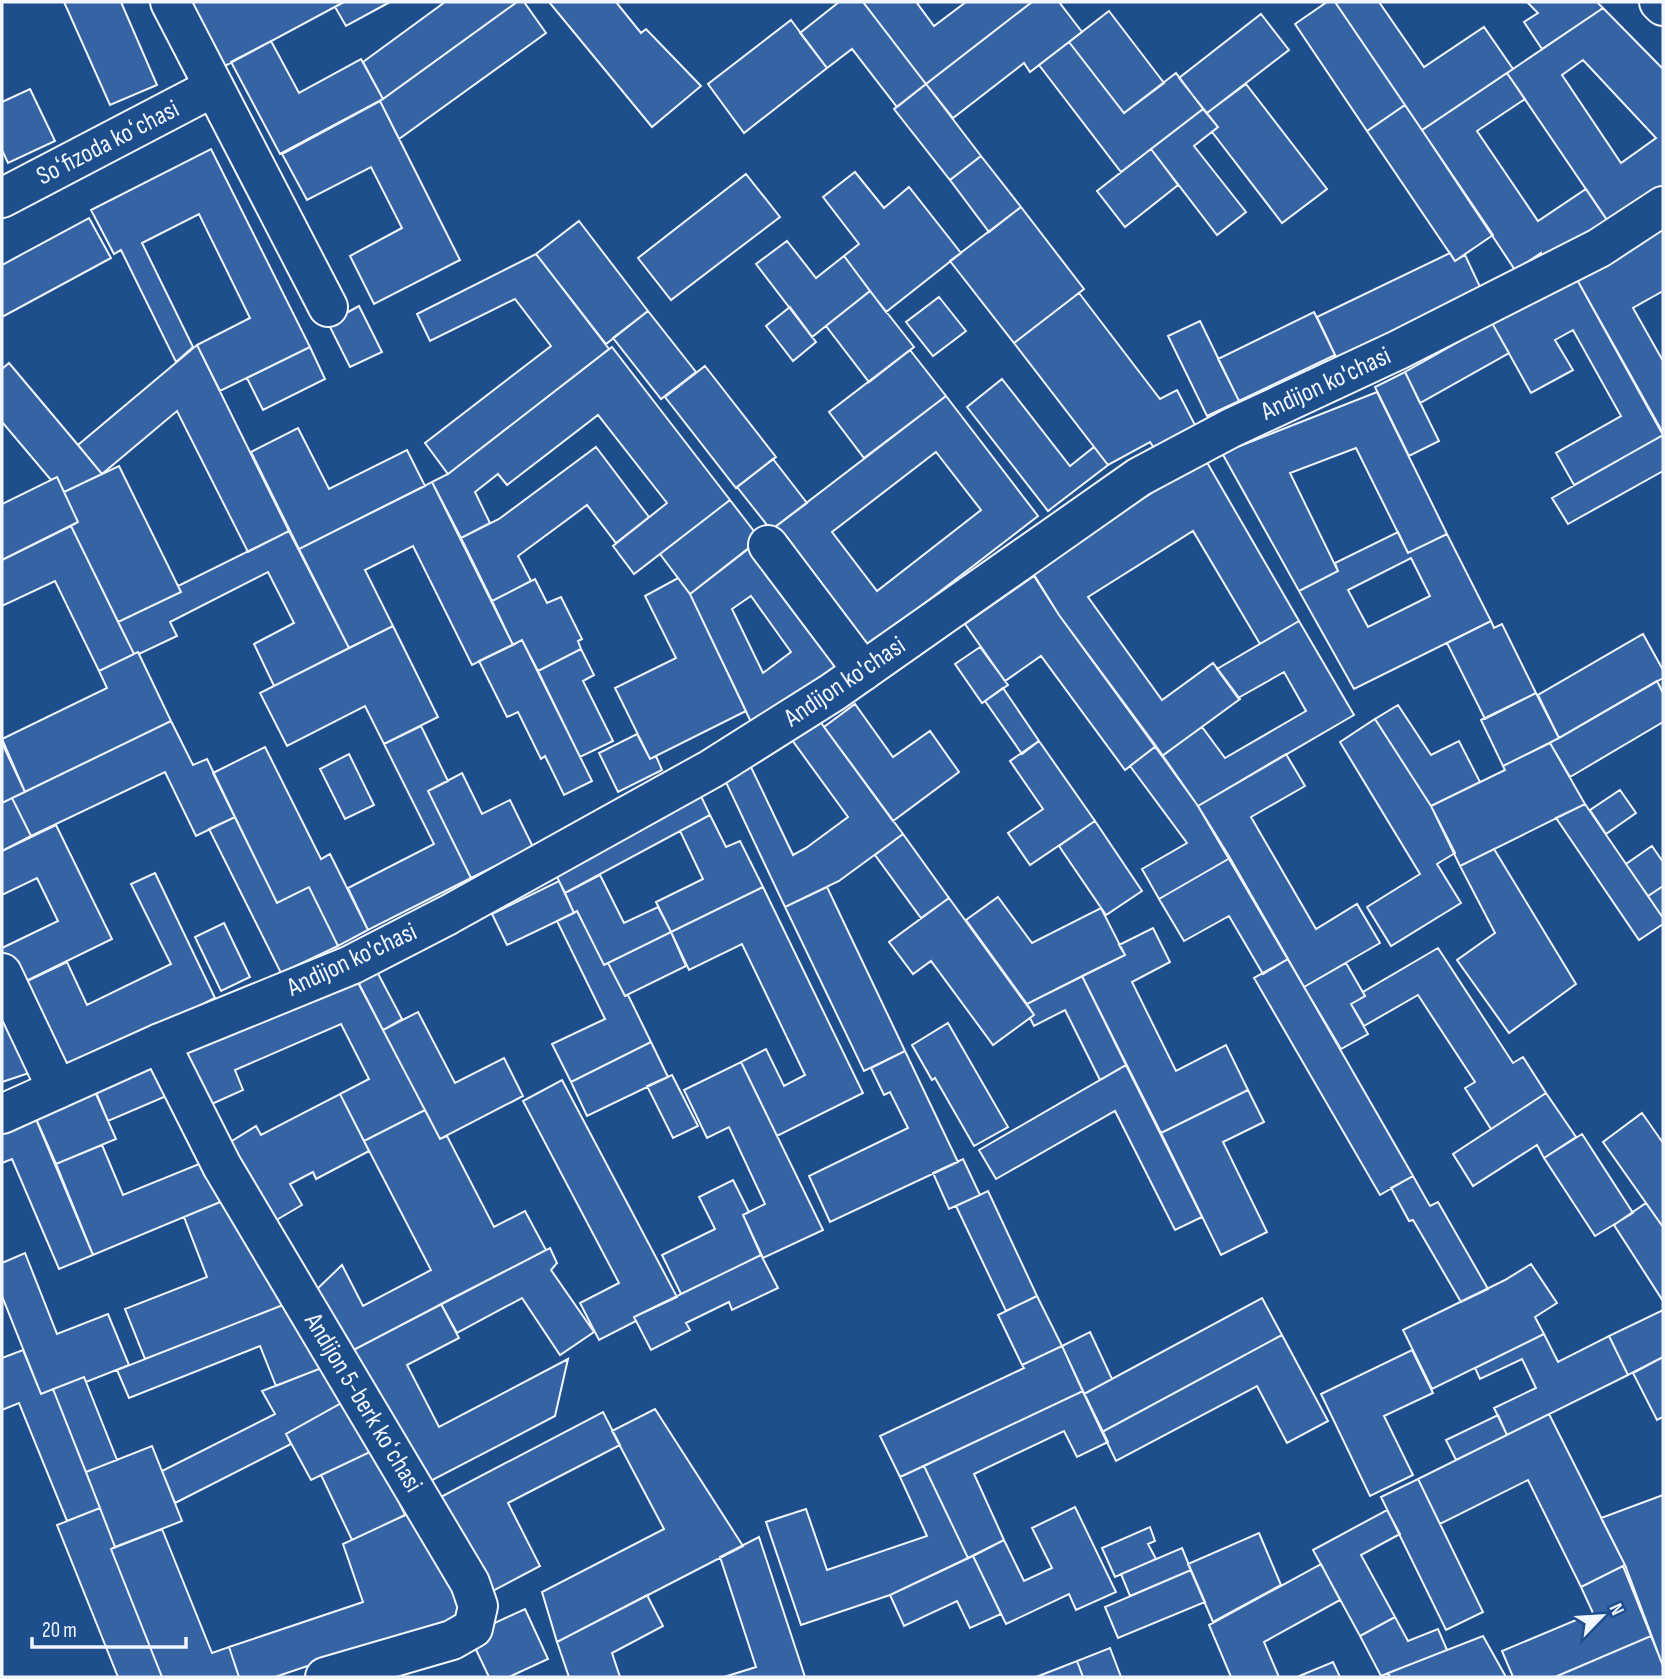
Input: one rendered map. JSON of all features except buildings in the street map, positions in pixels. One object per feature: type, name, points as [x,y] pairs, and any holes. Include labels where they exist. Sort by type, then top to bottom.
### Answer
[{"type":"street","points":[[170,2],[328,307]]},
{"type":"street","points":[[1659,2],[1663,6]]},
{"type":"street","name":"Soʻfizoda koʻchasi","points":[[2,198],[214,88]]},
{"type":"street","name":"Andijon ko'chasi","points":[[2,1114],[160,1043],[351,965],[436,921],[711,769],[863,671],[1139,477],[1231,428],[1398,350],[1599,248],[1663,206]]},
{"type":"street","points":[[768,545],[863,671]]},
{"type":"street","points":[[2,973],[57,1089]]},
{"type":"street","name":"Аndijon 5-berk koʻchasi","points":[[160,1043],[222,1166],[470,1583],[478,1606],[473,1628],[452,1640],[325,1677]]}]
